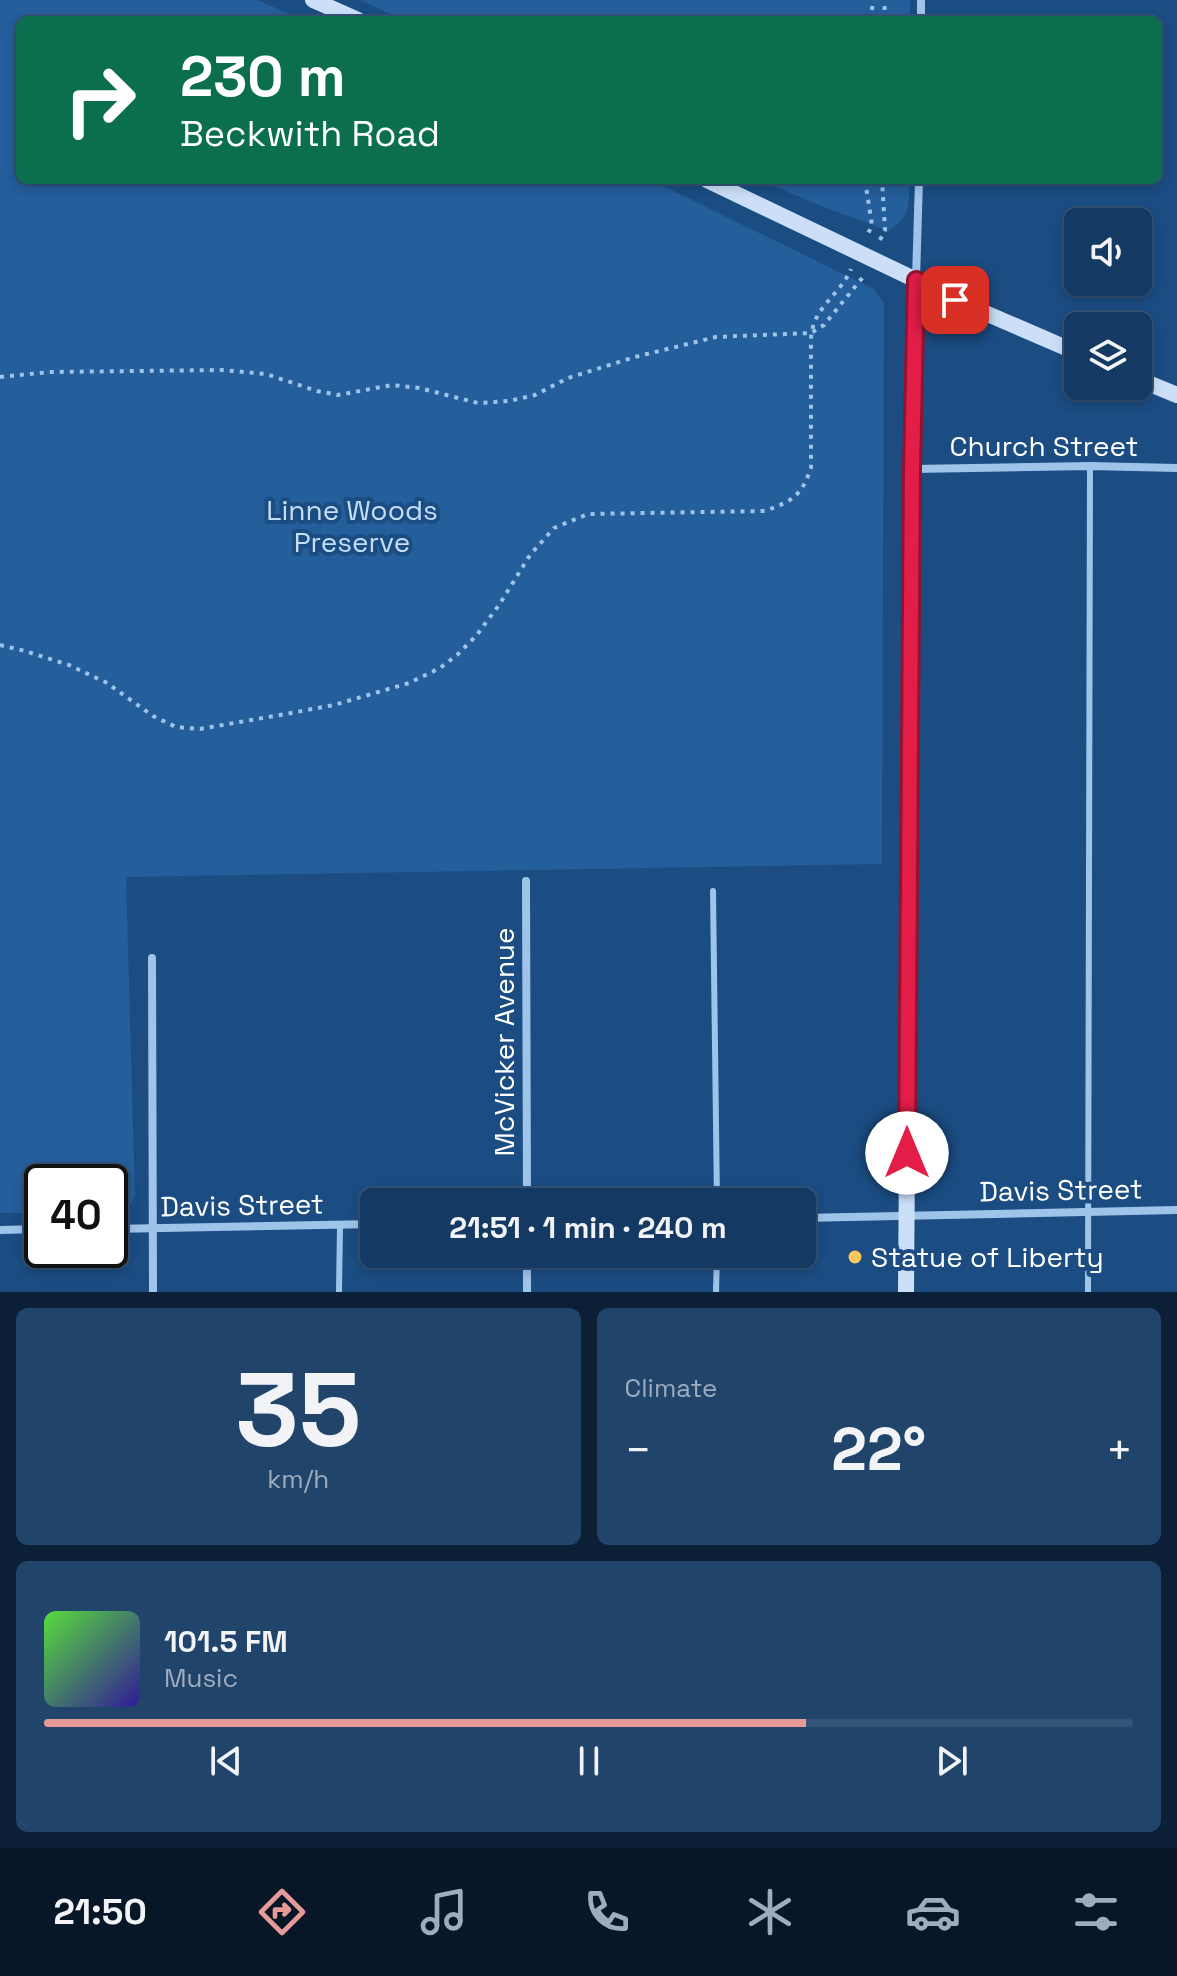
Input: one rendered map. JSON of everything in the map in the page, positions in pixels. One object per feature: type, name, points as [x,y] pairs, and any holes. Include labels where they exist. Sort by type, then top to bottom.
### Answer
[{"type":"street","points":[[313,0],[349,16]]},
{"type":"street","points":[[715,184],[955,300],[1064,347]]},
{"type":"street","points":[[906,1292],[912,469],[919,184]]},
{"type":"street","points":[[1152,385],[1177,395]]},
{"type":"street","name":"Church Street","points":[[912,469],[1177,468]]},
{"type":"street","name":"McVicker Avenue","points":[[526,881],[527,1188]]},
{"type":"street","points":[[152,958],[153,1292]]},
{"type":"street","name":"Davis Street","points":[[816,1218],[1177,1210]]},
{"type":"street","name":"Davis Street","points":[[128,1229],[360,1224]]},
{"type":"street","points":[[0,1230],[24,1229]]},
{"type":"street","points":[[527,1268],[527,1292]]},
{"type":"lane","points":[[1088,1292],[1090,466]]},
{"type":"lane","points":[[713,891],[717,1188]]},
{"type":"lane","points":[[339,1292],[340,1225]]},
{"type":"lane","points":[[716,1292],[717,1268]]},
{"type":"path","points":[[866,184],[872,225]]},
{"type":"path","points":[[0,377],[50,372],[222,370],[266,374],[338,395],[392,385],[419,388],[478,403],[509,401],[535,395],[568,378],[608,365],[716,337],[811,333],[824,325],[861,282],[885,230],[882,184]]},
{"type":"path","points":[[0,645],[69,665],[107,683],[153,716],[176,727],[200,729],[334,705],[409,683],[449,662],[476,636],[530,555],[554,528],[588,514],[765,511],[789,502],[805,486],[811,468],[813,322],[848,276]]},
{"type":"green space","name":"Linne Woods Preserve","points":[[0,0],[258,0],[293,16],[16,16],[16,184],[659,184],[874,289],[884,303],[882,864],[126,877],[135,1196],[128,1206],[128,1164],[24,1164],[24,1213],[0,1213]]},
{"type":"green space","points":[[360,0],[910,0],[910,16],[394,16]]},
{"type":"green space","points":[[769,184],[909,184],[905,215],[889,231]]},
{"type":"place","name":"Statue of Liberty","points":[[855,1257]]},
{"type":"route","points":[[907,1153],[916,280],[955,300]]}]
